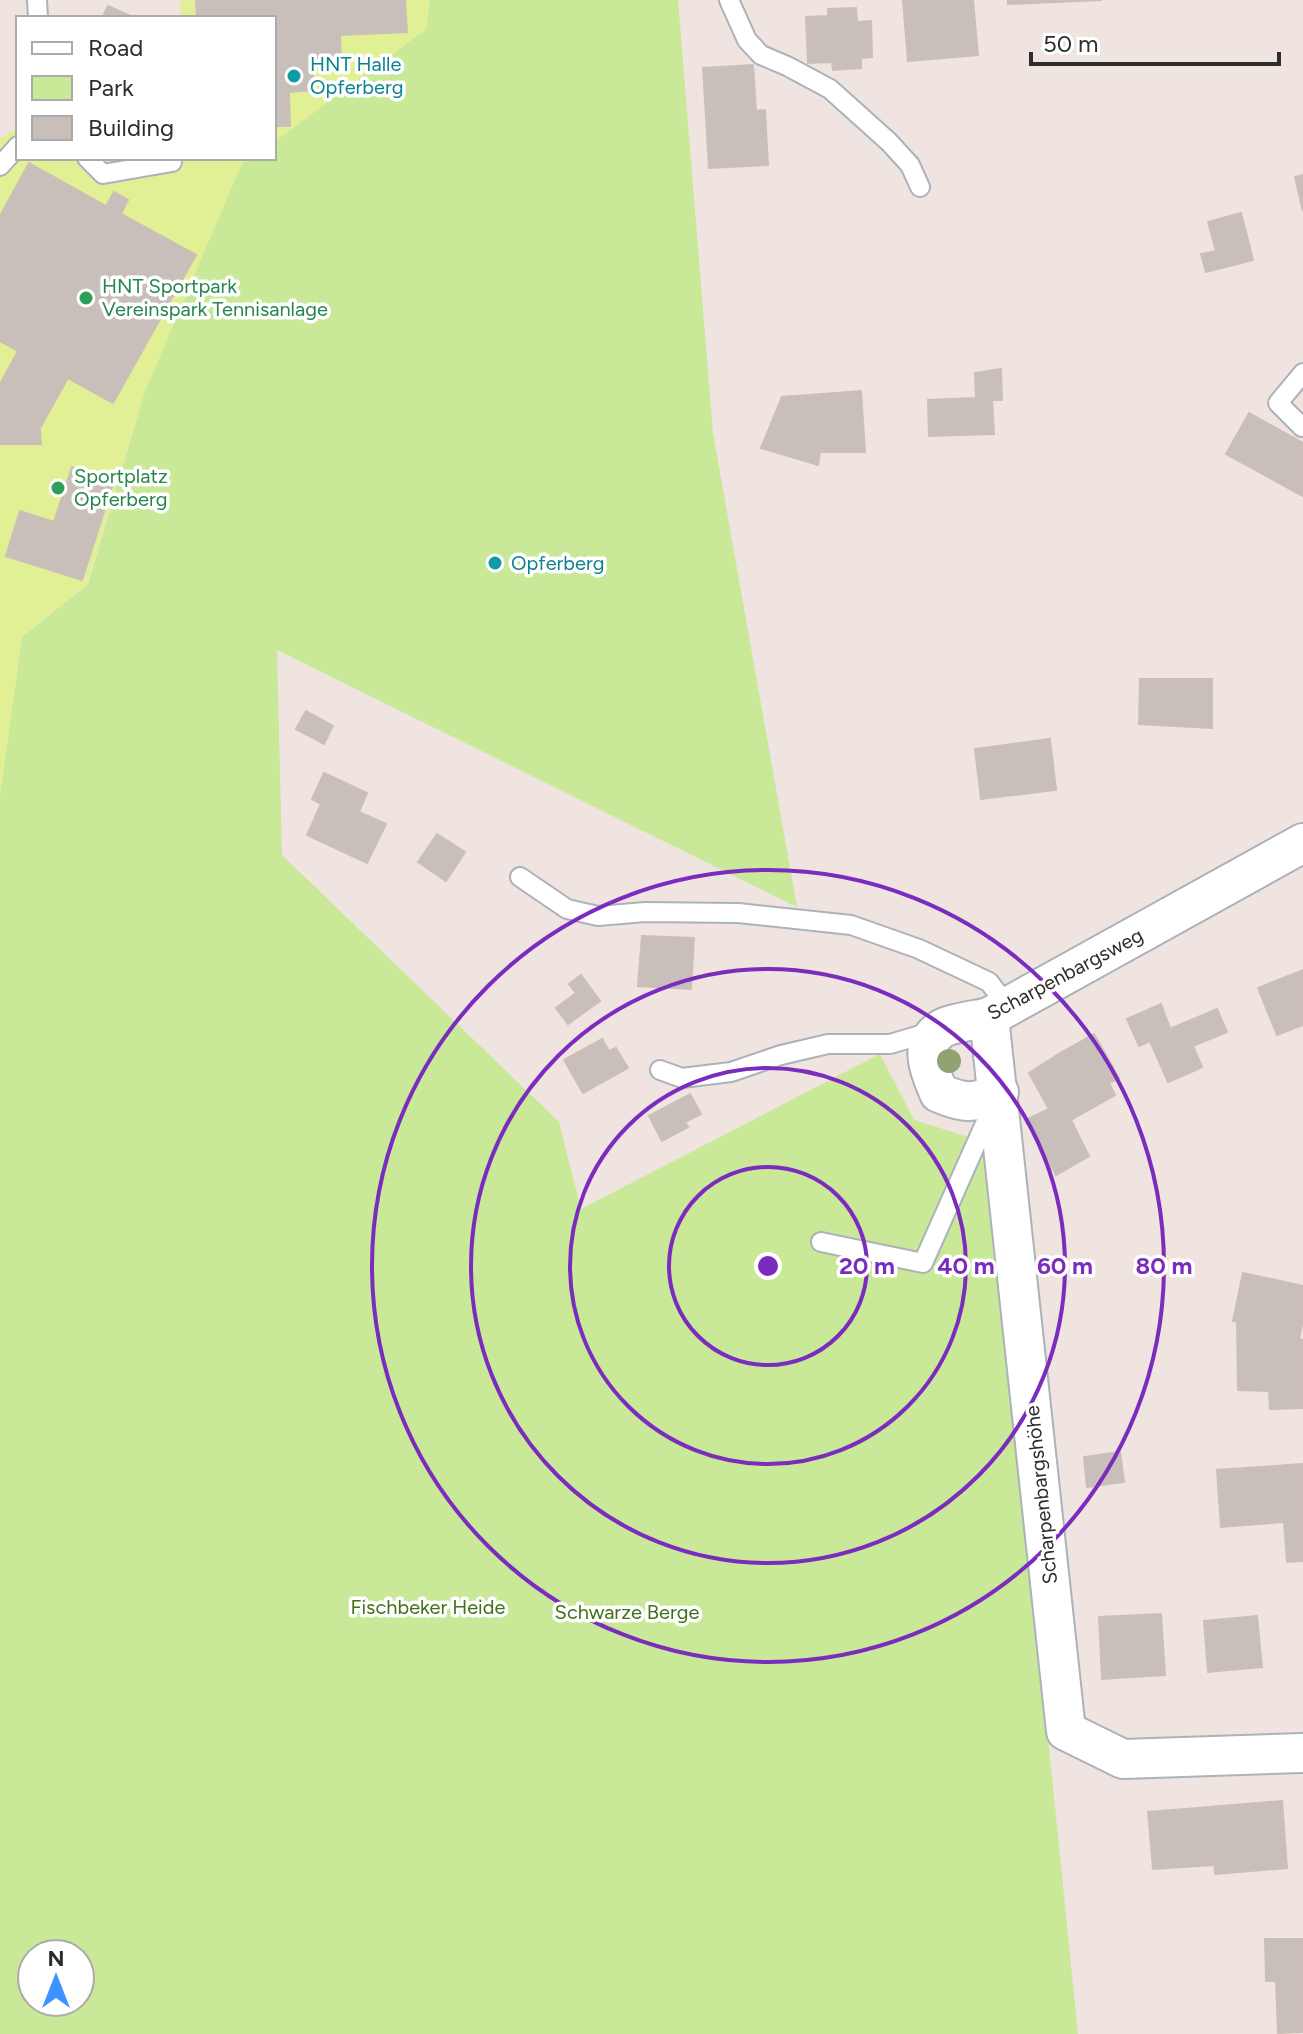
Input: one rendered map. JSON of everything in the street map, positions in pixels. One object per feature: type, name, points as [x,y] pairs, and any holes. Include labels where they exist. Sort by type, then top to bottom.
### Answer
[{"type":"street","name":"Scharpenbargsweg","points":[[940,1029],[998,1012],[1303,843]]},
{"type":"street","name":"Scharpenbargshöhe","points":[[998,1012],[999,1092],[1066,1731],[1123,1759],[1303,1753]]},
{"type":"street","points":[[940,1029],[928,1045],[928,1067],[939,1093],[958,1102],[980,1101],[999,1092]]},
{"type":"lane","points":[[729,0],[747,40],[761,55],[830,89],[889,142],[910,165],[920,187]]},
{"type":"lane","points":[[0,166],[16,148]]},
{"type":"lane","points":[[89,160],[103,174],[172,162]]},
{"type":"lane","points":[[1302,427],[1278,403],[1303,373]]},
{"type":"lane","points":[[520,877],[567,909],[598,916],[645,912],[738,913],[851,925],[919,949],[989,982],[998,1012]]},
{"type":"lane","points":[[660,1070],[682,1078],[731,1072],[781,1055],[828,1044],[890,1044],[940,1029]]},
{"type":"lane","points":[[821,1242],[923,1263],[999,1092]]},
{"type":"green space","name":"HNT Halle Opferberg","points":[[180,0],[430,0],[426,29],[276,141],[276,16],[181,16]]},
{"type":"green space","name":"Schwarze Berge","points":[[430,0],[678,0],[713,433],[797,907],[277,650],[282,855],[559,1122],[581,1209],[880,1054],[914,1120],[988,1143],[1078,2034],[0,2034],[0,795],[22,637],[88,584],[145,391],[242,163],[247,160],[276,160],[276,141],[426,29]]},
{"type":"green space","name":"Sportplatz Opferberg","points":[[16,128],[16,160],[247,160],[242,163],[145,391],[87,584],[22,637],[0,795],[0,139]]},
{"type":"building","name":"HNT Halle Opferberg","points":[[196,0],[405,0],[407,32],[340,35],[341,60],[312,61],[314,90],[289,92],[290,126],[276,126],[276,16],[197,16]]},
{"type":"building","points":[[903,0],[973,0],[978,55],[908,61]]},
{"type":"building","points":[[1008,0],[1102,0],[1008,4]]},
{"type":"building","points":[[108,6],[130,16],[103,16]]},
{"type":"building","points":[[856,8],[857,22],[871,21],[872,57],[861,58],[861,68],[833,70],[832,62],[808,63],[806,17],[828,16],[828,9]]},
{"type":"building","points":[[753,65],[756,111],[765,110],[768,165],[709,168],[703,68]]},
{"type":"building","name":"HNT Sportpark Vereinspark Tennisanlage","points":[[29,163],[106,206],[114,192],[128,200],[121,214],[196,255],[113,403],[0,341],[0,216]]},
{"type":"building","points":[[1303,175],[1303,211],[1295,177]]},
{"type":"building","points":[[1241,213],[1253,260],[1206,272],[1201,254],[1216,251],[1208,222]]},
{"type":"building","points":[[18,351],[68,378],[40,428],[41,444],[0,444],[0,384]]},
{"type":"building","points":[[1001,369],[1002,400],[992,400],[994,434],[929,436],[928,400],[976,398],[975,373]]},
{"type":"building","points":[[861,391],[865,452],[820,452],[818,465],[761,448],[782,397]]},
{"type":"building","points":[[1249,413],[1303,443],[1303,496],[1226,454]]},
{"type":"building","points":[[72,467],[114,481],[82,580],[6,556],[20,511],[54,522]]},
{"type":"building","points":[[1140,679],[1212,679],[1212,728],[1139,724]]},
{"type":"building","points":[[306,711],[333,726],[324,744],[296,729]]},
{"type":"building","points":[[1050,739],[1056,790],[981,799],[975,749]]},
{"type":"building","points":[[324,773],[367,793],[359,812],[386,824],[367,863],[307,835],[321,804],[312,799]]},
{"type":"building","points":[[437,834],[465,852],[446,881],[418,862]]},
{"type":"building","points":[[642,936],[694,938],[691,989],[638,986]]},
{"type":"building","points":[[1303,970],[1303,998],[1293,974]]},
{"type":"building","points":[[1293,974],[1303,998],[1303,1025],[1277,1035],[1258,988]]},
{"type":"building","points":[[581,975],[600,1001],[568,1024],[556,1008],[576,993],[569,984]]},
{"type":"building","points":[[1161,1004],[1187,1074],[1168,1082],[1150,1041],[1139,1046],[1127,1019]]},
{"type":"building","points":[[1217,1009],[1227,1032],[1193,1046],[1202,1067],[1187,1074],[1172,1028]]},
{"type":"building","points":[[1094,1034],[1119,1078],[1109,1083],[1115,1095],[1094,1107],[1062,1052]]},
{"type":"building","points":[[602,1039],[609,1051],[616,1048],[628,1068],[583,1093],[564,1060]]},
{"type":"building","points":[[1062,1052],[1094,1107],[1071,1120],[1089,1156],[1056,1175],[1026,1120],[1049,1109],[1029,1073]]},
{"type":"building","points":[[690,1094],[701,1114],[685,1122],[688,1127],[662,1141],[649,1116]]},
{"type":"building","points":[[1243,1273],[1303,1286],[1303,1321],[1299,1339],[1303,1340],[1303,1408],[1270,1409],[1269,1391],[1238,1390],[1237,1322],[1233,1321]]},
{"type":"building","points":[[1120,1452],[1124,1482],[1087,1487],[1084,1457]]},
{"type":"building","points":[[1303,1464],[1303,1561],[1287,1562],[1284,1522],[1221,1527],[1217,1470]]},
{"type":"building","points":[[1161,1614],[1165,1675],[1102,1679],[1099,1617]]},
{"type":"building","points":[[1257,1616],[1262,1667],[1208,1672],[1204,1621]]},
{"type":"building","points":[[1282,1801],[1287,1868],[1215,1874],[1210,1807]]},
{"type":"building","points":[[1210,1807],[1214,1865],[1153,1869],[1148,1812]]},
{"type":"building","points":[[1265,1939],[1303,1939],[1303,2032],[1278,2033],[1276,1981],[1266,1981]]},
{"type":"place","name":"HNT Halle Opferberg","points":[[294,76]]},
{"type":"place","name":"HNT Sportpark Vereinspark Tennisanlage","points":[[86,298]]},
{"type":"place","name":"Sportplatz Opferberg","points":[[58,488]]},
{"type":"place","name":"Opferberg","points":[[495,563]]},
{"type":"park label","name":"Fischbeker Heide","points":[[428,1607]]}]
